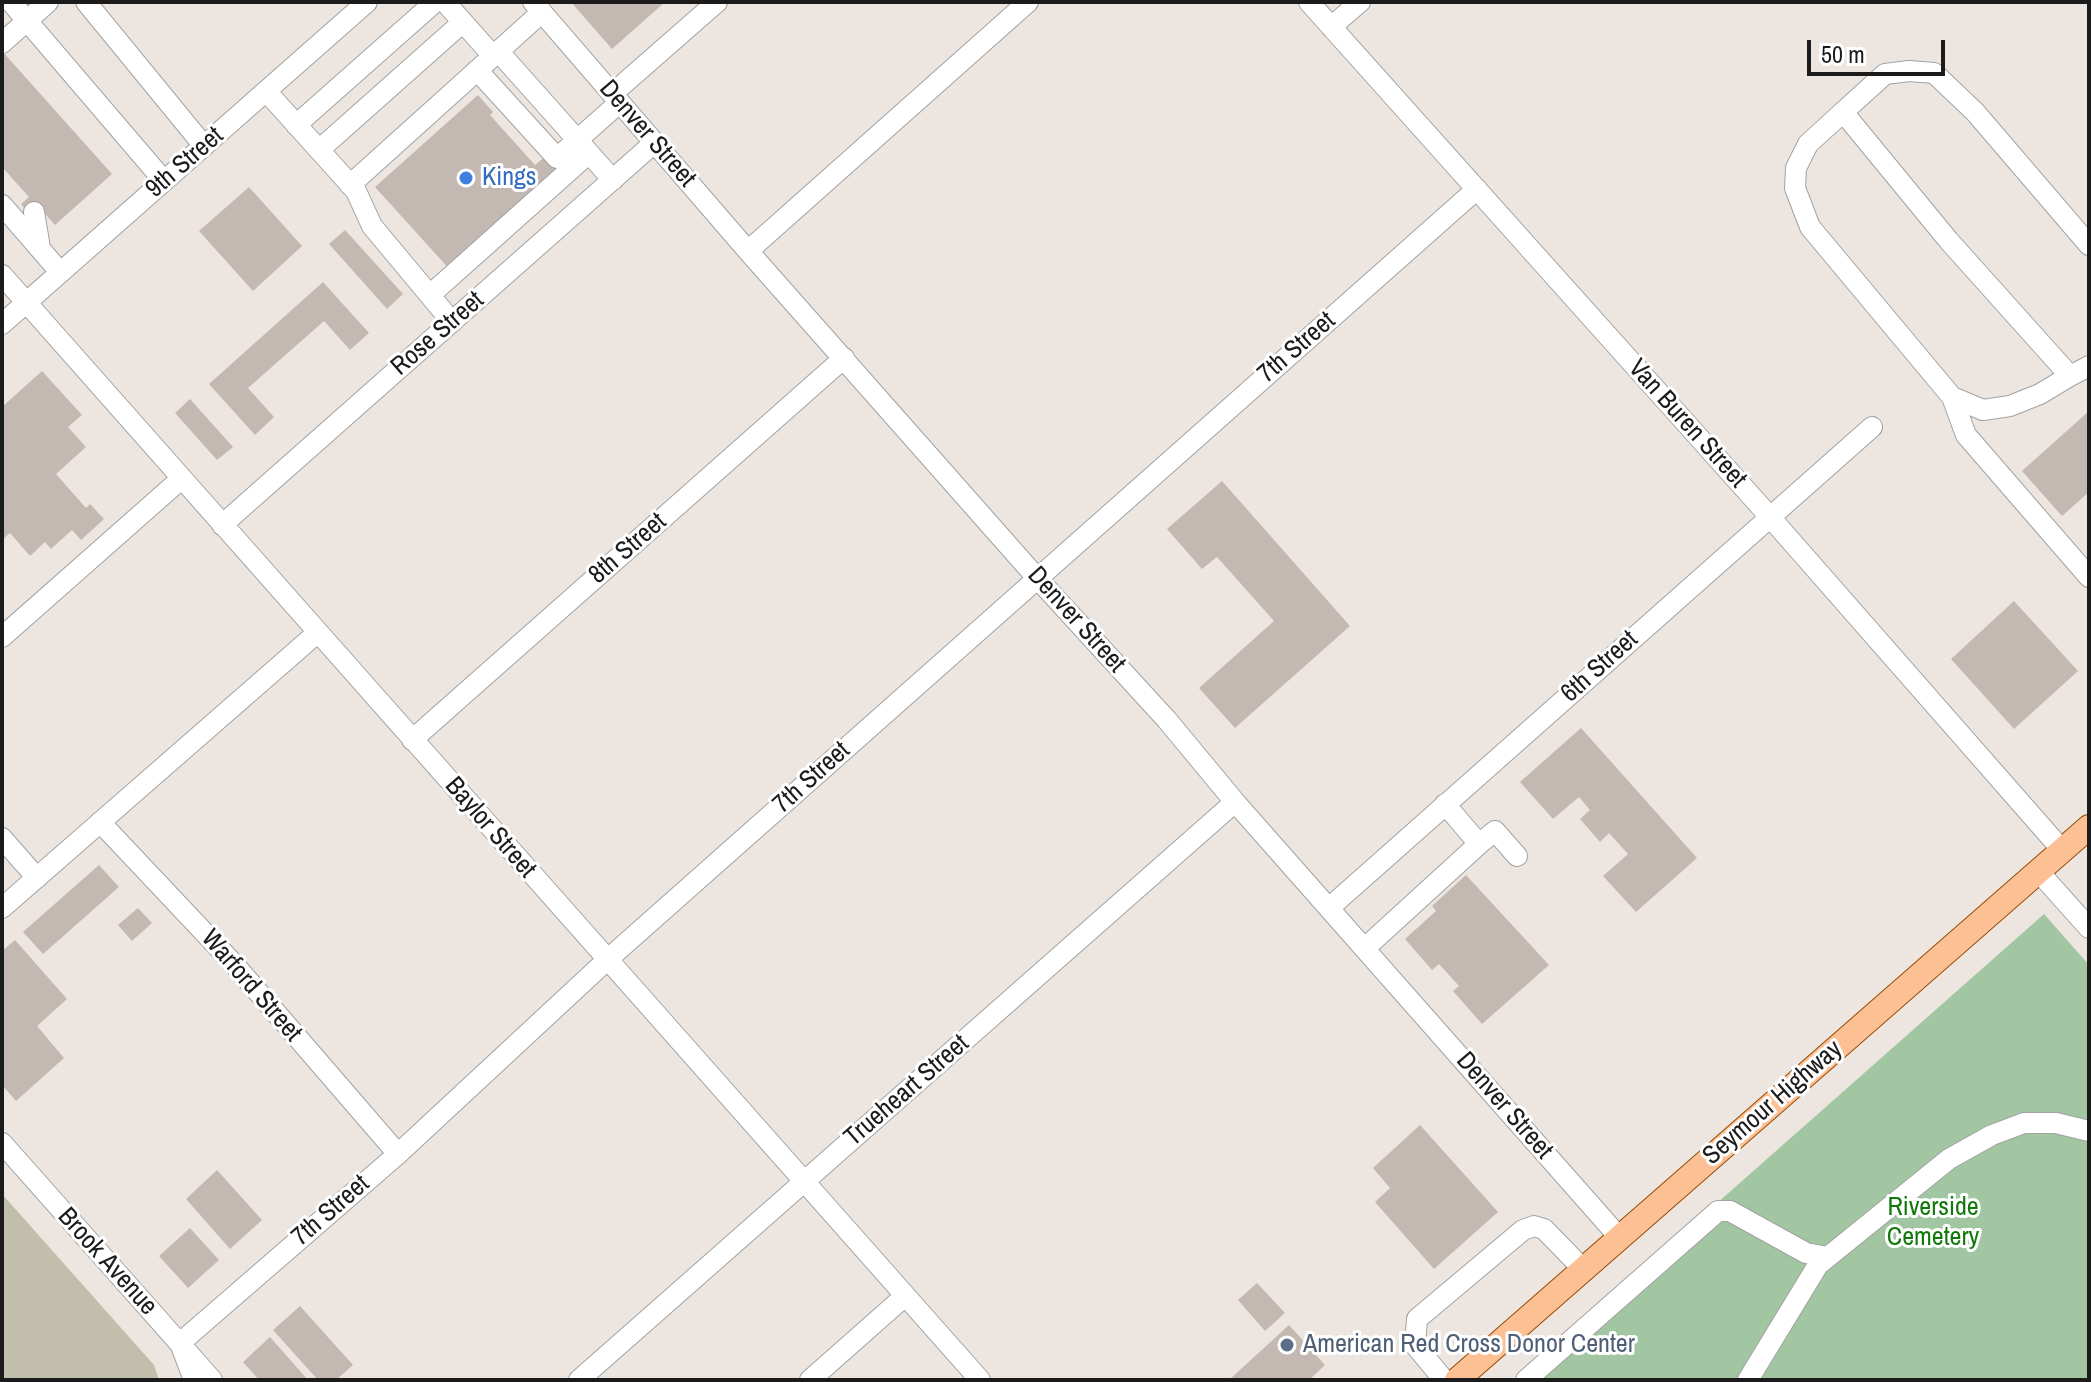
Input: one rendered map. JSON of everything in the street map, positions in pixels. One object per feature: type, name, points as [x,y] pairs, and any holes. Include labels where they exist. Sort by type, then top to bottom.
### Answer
[{"type":"main road","name":"Seymour Highway","points":[[1457,1380],[2089,827]]},
{"type":"street","points":[[11,2],[164,181]]},
{"type":"street","points":[[2,43],[48,2]]},
{"type":"street","points":[[86,2],[204,146]]},
{"type":"street","name":"9th Street","points":[[2,324],[367,2]]},
{"type":"street","points":[[296,125],[435,2]]},
{"type":"street","points":[[445,2],[490,59],[557,158],[583,147]]},
{"type":"street","points":[[430,295],[583,147],[616,98],[717,2]]},
{"type":"street","points":[[748,251],[1028,2]]},
{"type":"street","name":"Van Buren Street","points":[[1309,2],[1770,517],[2062,850]]},
{"type":"street","points":[[1331,27],[1360,2]]},
{"type":"street","points":[[350,185],[490,59],[537,7]]},
{"type":"street","name":"Denver Street","points":[[537,7],[748,251],[1167,720],[1235,802],[1619,1237]]},
{"type":"street","points":[[319,150],[463,22]]},
{"type":"street","points":[[2086,568],[1966,435],[1952,397],[1810,227],[1795,188],[1796,168],[1808,144],[1885,74],[1909,71],[1934,73],[1975,112],[2089,245]]},
{"type":"street","points":[[266,91],[356,191],[372,226],[452,322]]},
{"type":"street","points":[[1843,112],[1949,241],[2070,376]]},
{"type":"street","name":"Rose Street","points":[[222,525],[654,143]]},
{"type":"street","points":[[583,147],[613,180]]},
{"type":"street","name":"7th Street","points":[[180,1343],[398,1154],[607,960],[1477,189]]},
{"type":"street","points":[[2,202],[60,272]]},
{"type":"street","points":[[2,202],[29,206],[40,248]]},
{"type":"street","name":"Baylor Street","points":[[2,275],[980,1380]]},
{"type":"street","name":"8th Street","points":[[412,740],[844,358]]},
{"type":"street","points":[[1952,397],[1983,410],[2010,406],[2040,394],[2089,366]]},
{"type":"street","name":"6th Street","points":[[1329,908],[1872,427]]},
{"type":"street","points":[[2,637],[181,479]]},
{"type":"street","points":[[2,908],[317,633]]},
{"type":"street","name":"Trueheart Street","points":[[579,1380],[1235,802]]},
{"type":"street","points":[[1445,804],[1479,844]]},
{"type":"street","name":"Warford Street","points":[[100,822],[233,963],[398,1154]]},
{"type":"street","points":[[1365,948],[1495,831],[1517,856]]},
{"type":"street","points":[[2,838],[37,878]]},
{"type":"street","points":[[2038,871],[2089,928]]},
{"type":"street","points":[[1748,1380],[1818,1265],[1949,1159],[1992,1135],[2024,1123],[2056,1123],[2089,1131]]},
{"type":"street","name":"Brook Avenue","points":[[2,1143],[212,1380]]},
{"type":"street","points":[[1526,1380],[1718,1211],[1730,1211],[1806,1253],[1828,1257]]},
{"type":"street","points":[[1444,1380],[1415,1345],[1417,1319],[1523,1230],[1534,1226],[1544,1229],[1583,1269]]},
{"type":"street","points":[[810,1380],[905,1296]]},
{"type":"street","points":[[180,1343],[194,1380]]},
{"type":"shaded area","points":[[2,1194],[154,1365],[159,1380],[2,1380]]},
{"type":"green space","name":"Riverside Cemetery","points":[[2044,914],[2089,965],[2089,1380],[1517,1380]]},
{"type":"building","points":[[571,2],[665,2],[612,49]]},
{"type":"building","points":[[2,51],[112,174],[55,225],[39,207],[30,215],[21,204],[29,197],[2,167]]},
{"type":"building","name":"Kings","points":[[478,95],[493,112],[490,115],[535,165],[546,156],[558,169],[452,272],[375,187]]},
{"type":"building","points":[[249,187],[302,246],[253,291],[199,231]]},
{"type":"building","points":[[345,230],[403,294],[387,309],[329,244]]},
{"type":"building","points":[[323,282],[369,333],[350,350],[324,321],[248,388],[274,417],[255,435],[209,384]]},
{"type":"building","points":[[42,371],[82,415],[68,427],[86,447],[56,474],[86,508],[90,504],[104,519],[81,540],[72,530],[51,549],[45,542],[30,556],[10,533],[2,540],[2,407]]},
{"type":"building","points":[[190,399],[233,447],[217,460],[175,413]]},
{"type":"building","points":[[2089,411],[2089,492],[2062,516],[2022,471]]},
{"type":"building","points":[[1222,481],[1350,626],[1235,728],[1199,688],[1274,621],[1217,557],[1202,569],[1167,529]]},
{"type":"building","points":[[2014,601],[2078,671],[2014,729],[1951,659]]},
{"type":"building","points":[[1581,728],[1697,858],[1636,912],[1603,876],[1628,854],[1609,833],[1600,842],[1580,819],[1590,810],[1579,797],[1553,819],[1520,782]]},
{"type":"building","points":[[99,865],[119,887],[43,954],[23,932]]},
{"type":"building","points":[[1466,875],[1549,965],[1482,1024],[1453,991],[1459,986],[1439,964],[1432,970],[1405,939],[1436,911],[1432,906]]},
{"type":"building","points":[[138,908],[152,923],[132,941],[118,925]]},
{"type":"building","points":[[15,940],[67,999],[37,1026],[64,1058],[16,1101],[2,1085],[2,951]]},
{"type":"building","points":[[1420,1125],[1498,1212],[1434,1269],[1375,1202],[1390,1188],[1373,1168]]},
{"type":"building","points":[[217,1170],[262,1220],[230,1249],[186,1199]]},
{"type":"building","points":[[190,1228],[219,1260],[188,1288],[159,1256]]},
{"type":"building","points":[[1257,1283],[1285,1313],[1265,1331],[1238,1300]]},
{"type":"building","points":[[300,1306],[353,1365],[336,1380],[318,1380],[273,1330]]},
{"type":"building","name":"American Red Cross Donor Center","points":[[1289,1325],[1325,1365],[1309,1380],[1229,1380]]},
{"type":"building","points":[[270,1337],[308,1380],[259,1380],[243,1362]]},
{"type":"place","name":"Kings","points":[[466,178]]},
{"type":"place","name":"American Red Cross Donor Center","points":[[1287,1345]]}]
